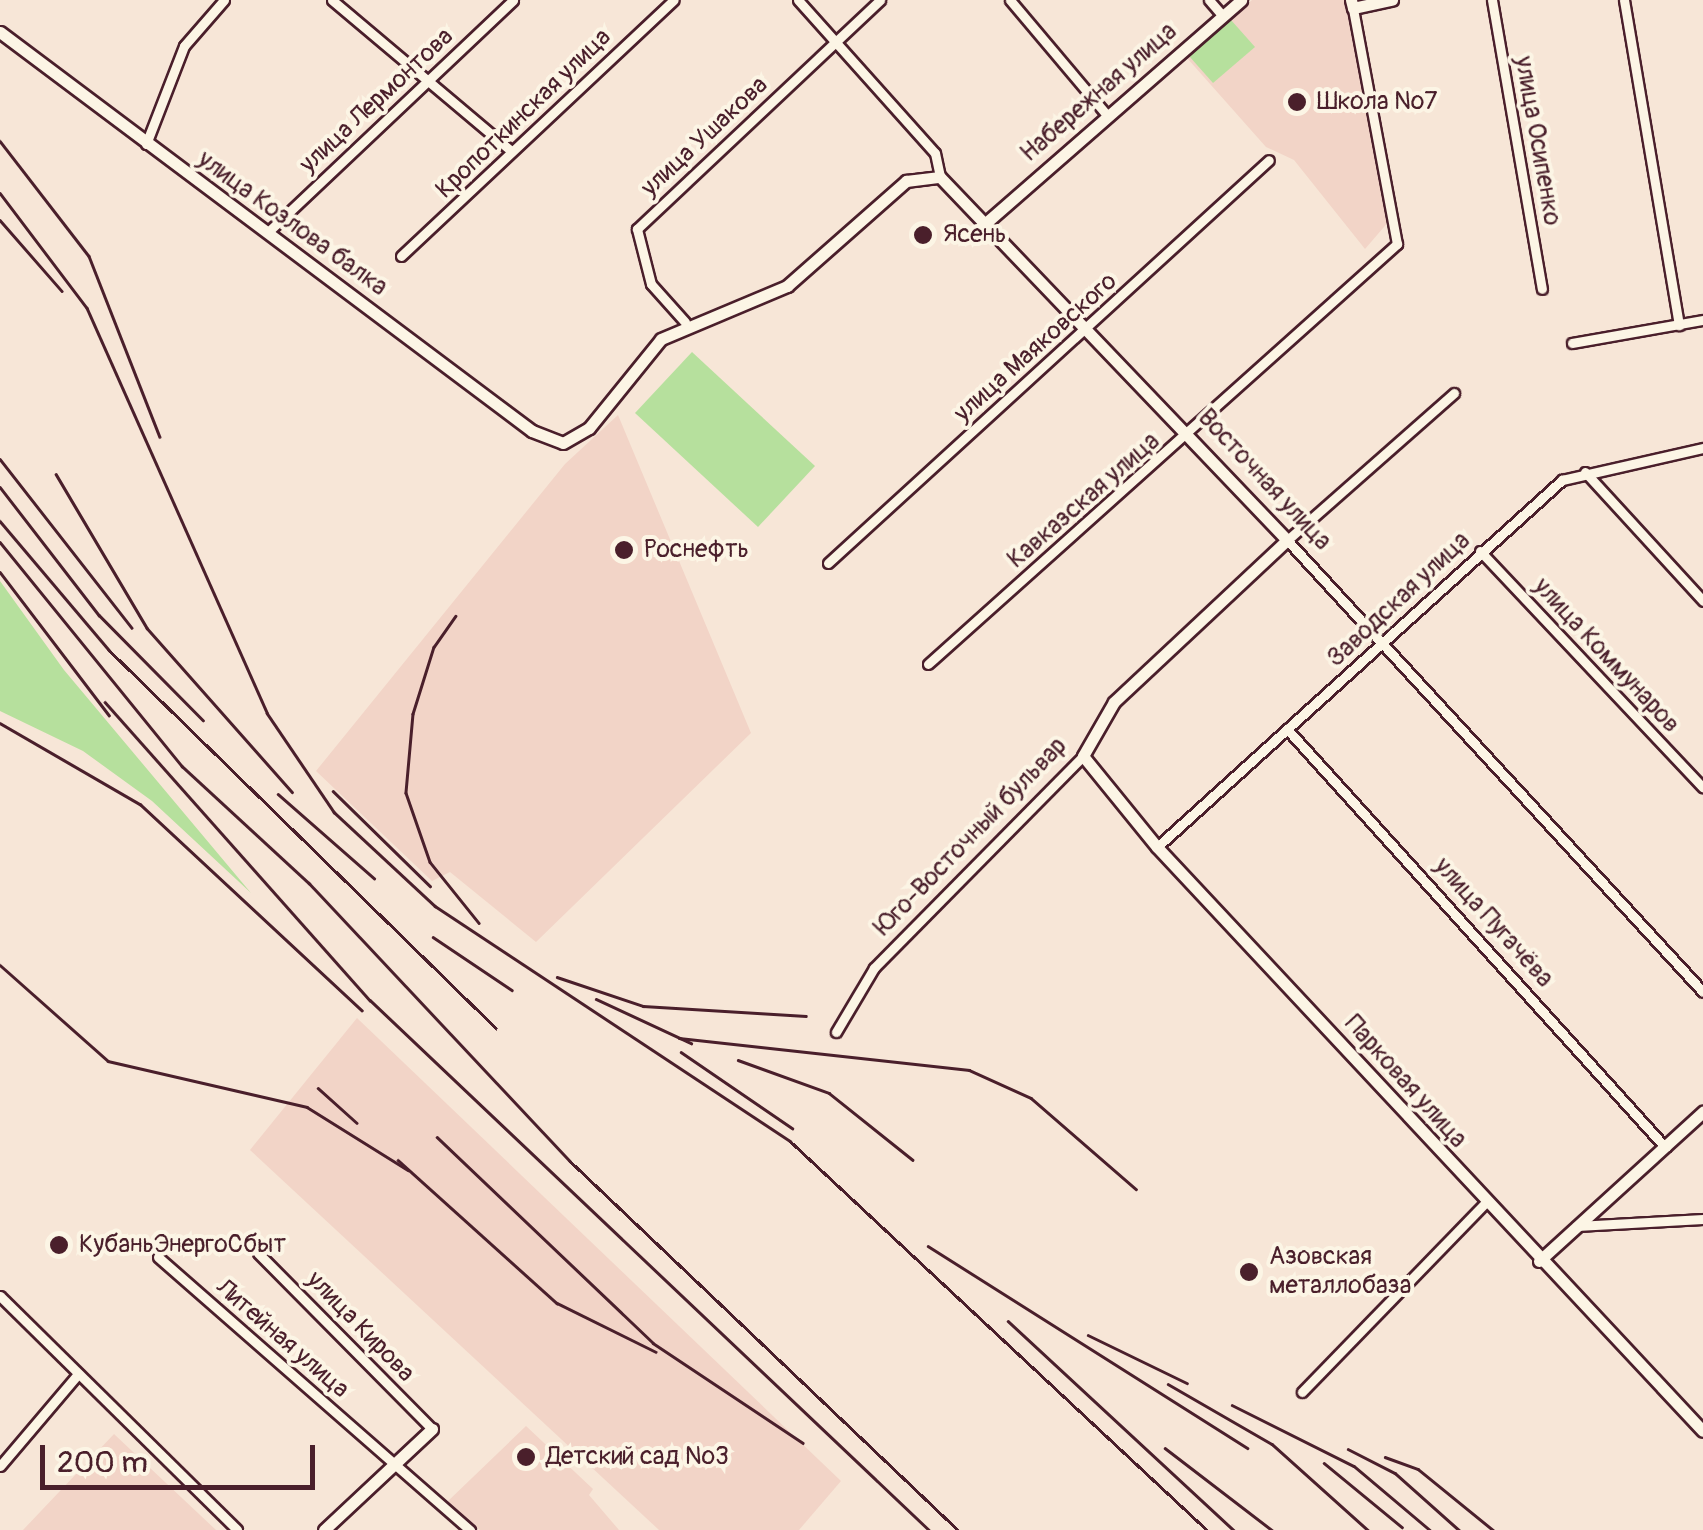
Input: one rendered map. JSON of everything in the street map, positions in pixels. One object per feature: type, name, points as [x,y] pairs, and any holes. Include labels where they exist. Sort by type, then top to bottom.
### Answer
[{"type":"main road","name":"Набережная улица","points":[[988,222],[1106,114],[1241,0]]},
{"type":"main road","points":[[1352,4],[1392,0]]},
{"type":"main road","name":"улица Козлова балка","points":[[0,32],[145,146],[269,232],[532,431],[563,443],[589,428],[685,322]]},
{"type":"main road","points":[[685,322],[786,286],[906,181],[940,178]]},
{"type":"main road","name":"Восточная улица","points":[[940,178],[988,222],[1287,540]]},
{"type":"main road","name":"Юго-Восточный бульвар","points":[[1084,756],[1114,702],[1287,540]]},
{"type":"main road","name":"Парковая улица","points":[[1084,756],[1157,847],[1484,1204],[1703,1431]]},
{"type":"main road","points":[[1538,1260],[1703,1112]]},
{"type":"main road","points":[[324,1530],[432,1428]]},
{"type":"street","points":[[145,146],[184,46],[224,0]]},
{"type":"street","name":"улица Лермонтова","points":[[269,232],[513,0]]},
{"type":"street","name":"Кропоткинская улица","points":[[401,256],[504,168],[510,150],[674,0]]},
{"type":"street","name":"Восточная улица","points":[[798,0],[936,153],[940,178]]},
{"type":"street","name":"улица Ушакова","points":[[685,322],[651,284],[637,229],[880,0]]},
{"type":"street","points":[[1010,0],[1106,114]]},
{"type":"street","points":[[1209,0],[1223,16]]},
{"type":"street","name":"улица Осипенко","points":[[1492,0],[1542,289]]},
{"type":"street","points":[[1624,0],[1679,325]]},
{"type":"street","points":[[337,1],[426,82],[510,150]]},
{"type":"street","name":"Кавказская улица","points":[[928,664],[1191,434],[1397,244],[1352,4]]},
{"type":"street","name":"улица Маяковского","points":[[828,562],[1269,160]]},
{"type":"street","points":[[1572,343],[1703,320]]},
{"type":"street","name":"Юго-Восточный бульвар","points":[[1287,540],[1454,393]]},
{"type":"street","name":"Заводская улица","points":[[1157,847],[1480,551],[1585,472],[1703,448]]},
{"type":"street","points":[[1585,472],[1703,600]]},
{"type":"street","name":"Восточная улица","points":[[1287,540],[1386,640],[1703,992]]},
{"type":"street","name":"улица Коммунаров","points":[[1480,551],[1703,788]]},
{"type":"street","name":"улица Пугачёва","points":[[1288,729],[1665,1147]]},
{"type":"street","name":"Юго-Восточный бульвар","points":[[836,1032],[874,968],[1084,756]]},
{"type":"street","points":[[1302,1392],[1484,1204]]},
{"type":"street","points":[[1577,1226],[1703,1220]]},
{"type":"street","name":"улица Кирова","points":[[258,1253],[432,1428]]},
{"type":"street","name":"Литейная улица","points":[[158,1257],[470,1530]]},
{"type":"street","points":[[0,1296],[237,1530]]},
{"type":"street","points":[[0,1466],[78,1374]]},
{"type":"shaded area","name":"Школа №7","points":[[1252,0],[1347,0],[1390,220],[1365,249],[1294,160],[1266,147],[1187,58]]},
{"type":"shaded area","points":[[618,415],[751,733],[536,942],[450,872],[432,881],[316,771],[565,464]]},
{"type":"shaded area","points":[[357,1018],[841,1481],[799,1530],[659,1530],[250,1150]]},
{"type":"shaded area","name":"Детский сад №3","points":[[526,1426],[593,1489],[589,1495],[619,1530],[480,1530],[447,1502]]},
{"type":"shaded area","points":[[114,1434],[132,1451],[216,1530],[23,1530]]},
{"type":"green space","points":[[1231,20],[1255,47],[1213,83],[1189,56]]},
{"type":"green space","points":[[692,352],[815,466],[758,527],[635,413]]},
{"type":"green space","points":[[0,581],[64,670],[251,893],[152,801],[83,751],[0,711]]},
{"type":"railway","points":[[0,141],[89,256],[160,437]]},
{"type":"railway","points":[[0,193],[87,308],[267,713],[334,812],[435,906],[790,1141],[1207,1530]]},
{"type":"railway","points":[[0,220],[62,291]]},
{"type":"railway","points":[[0,459],[132,628]]},
{"type":"railway","points":[[56,474],[147,628],[292,792]]},
{"type":"railway","points":[[0,487],[99,615],[203,720]]},
{"type":"railway","points":[[0,521],[109,650],[496,1028]]},
{"type":"railway","points":[[0,542],[182,766],[309,883],[570,1161],[958,1530]]},
{"type":"railway","points":[[0,572],[109,715]]},
{"type":"railway","points":[[456,616],[434,647],[413,714],[406,793],[430,862],[479,923]]},
{"type":"railway","points":[[105,702],[370,1000],[929,1530]]},
{"type":"railway","points":[[0,723],[140,804],[362,1010]]},
{"type":"railway","points":[[333,791],[430,886]]},
{"type":"railway","points":[[278,794],[374,878]]},
{"type":"railway","points":[[433,937],[512,990]]},
{"type":"railway","points":[[0,965],[108,1061],[307,1107],[408,1170]]},
{"type":"railway","points":[[557,977],[643,1006],[806,1016]]},
{"type":"railway","points":[[596,999],[691,1043]]},
{"type":"railway","points":[[679,1038],[969,1070],[1031,1098],[1136,1189]]},
{"type":"railway","points":[[681,1052],[792,1128]]},
{"type":"railway","points":[[738,1060],[829,1093],[913,1160]]},
{"type":"railway","points":[[318,1088],[357,1123]]},
{"type":"railway","points":[[437,1137],[653,1343],[803,1443]]},
{"type":"railway","points":[[398,1160],[557,1303],[656,1352]]},
{"type":"railway","points":[[928,1246],[1247,1448]]},
{"type":"railway","points":[[1008,1321],[1234,1530]]},
{"type":"railway","points":[[1088,1335],[1187,1383]]},
{"type":"railway","points":[[1168,1384],[1272,1444],[1368,1530]]},
{"type":"railway","points":[[1232,1405],[1354,1466],[1430,1530]]},
{"type":"railway","points":[[1165,1448],[1272,1530]]},
{"type":"railway","points":[[1348,1449],[1395,1473],[1459,1530]]},
{"type":"railway","points":[[1385,1457],[1418,1469],[1493,1530]]},
{"type":"railway","points":[[1324,1463],[1402,1527]]},
{"type":"place","name":"Школа №7","points":[[1297,102]]},
{"type":"place","name":"Ясень","points":[[923,235]]},
{"type":"place","name":"Роснефть","points":[[624,550]]},
{"type":"place","name":"КубаньЭнергоСбыт","points":[[59,1245]]},
{"type":"place","name":"Азовская металлобаза","points":[[1249,1272]]},
{"type":"place","name":"Детский сад №3","points":[[526,1457]]}]
